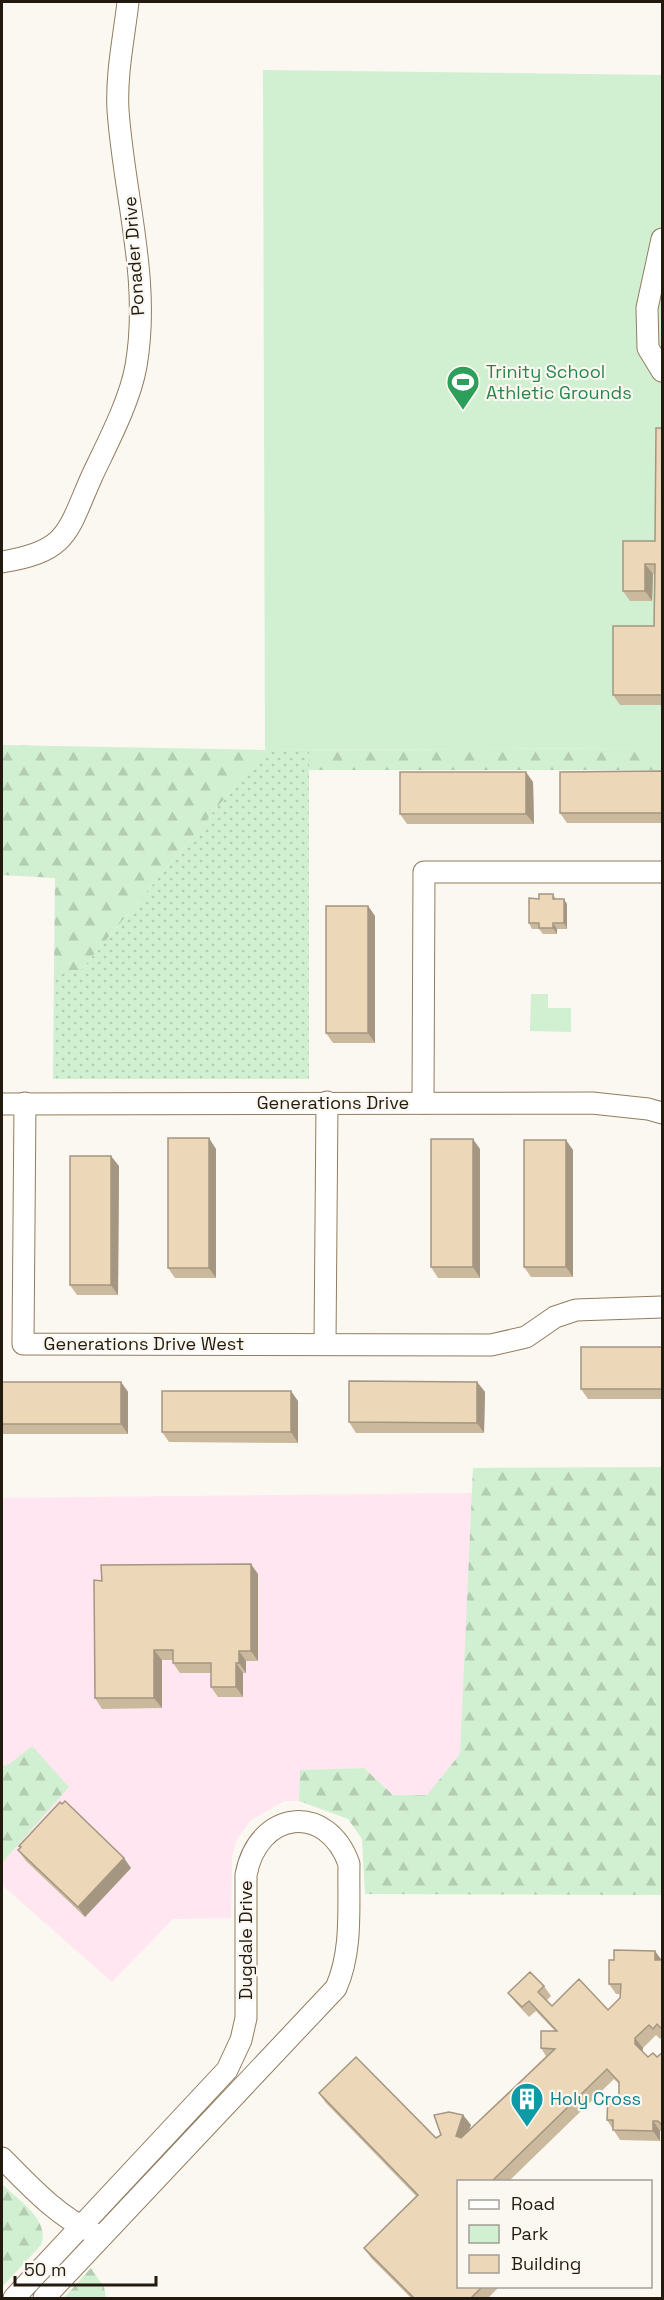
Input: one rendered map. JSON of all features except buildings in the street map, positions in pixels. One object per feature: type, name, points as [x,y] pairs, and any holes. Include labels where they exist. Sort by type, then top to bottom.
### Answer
[{"type":"street","name":"Ponader Drive","points":[[2,562],[40,553],[50,548],[66,534],[108,442],[135,369],[139,344],[141,286],[118,112],[117,88],[128,2]]},
{"type":"street","points":[[663,239],[647,308],[648,348],[663,371]]},
{"type":"street","points":[[423,1103],[424,872],[663,872]]},
{"type":"street","points":[[326,1344],[327,1102]]},
{"type":"street","name":"Generations Drive","points":[[2,1104],[592,1102],[663,1113]]},
{"type":"street","name":"Generations Drive West","points":[[25,1103],[23,1344],[491,1345],[526,1337],[555,1317],[576,1310],[663,1307]]},
{"type":"street","name":"Dugdale Drive","points":[[14,2298],[91,2232],[206,2128],[336,1989],[344,1971],[347,1952],[349,1864],[344,1851],[334,1838],[321,1828],[306,1823],[291,1822],[280,1825],[267,1833],[255,1845],[249,1857],[246,1875],[246,2018],[233,2061],[179,2123],[91,2232],[44,2298]]},
{"type":"street","points":[[2,2158],[57,2211],[91,2232]]},
{"type":"shaded area","points":[[473,1493],[460,1754],[427,1795],[393,1795],[364,1768],[300,1770],[299,1801],[284,1801],[251,1820],[237,1839],[232,1856],[231,1918],[173,1919],[112,1982],[2,1885],[2,1863],[69,1787],[8,1765],[2,1766],[2,1498]]},
{"type":"green space","name":"Trinity School Athletic Grounds","points":[[263,70],[662,75],[662,748],[265,750]]},
{"type":"green space","points":[[2,745],[265,750],[81,970],[54,970],[55,878],[2,875]]},
{"type":"green space","points":[[662,748],[662,770],[309,770],[309,750]]},
{"type":"green space","points":[[265,750],[309,750],[309,1079],[53,1079],[54,970],[81,970]]},
{"type":"green space","points":[[531,994],[548,994],[548,1008],[571,1008],[571,1032],[530,1031]]},
{"type":"green space","points":[[662,1467],[662,1895],[365,1894],[362,1839],[348,1819],[299,1801],[300,1770],[364,1768],[393,1795],[427,1795],[460,1754],[473,1468]]},
{"type":"green space","points":[[32,1746],[69,1787],[2,1863],[2,1766],[8,1765]]},
{"type":"green space","points":[[2,2184],[31,2211],[41,2227],[43,2236],[41,2245],[2,2287]]},
{"type":"green space","points":[[91,2268],[104,2287],[106,2298],[64,2298]]},
{"type":"place","name":"Trinity School Athletic Grounds","points":[[463,411]]},
{"type":"place","name":"Holy Cross","points":[[527,2128]]}]
